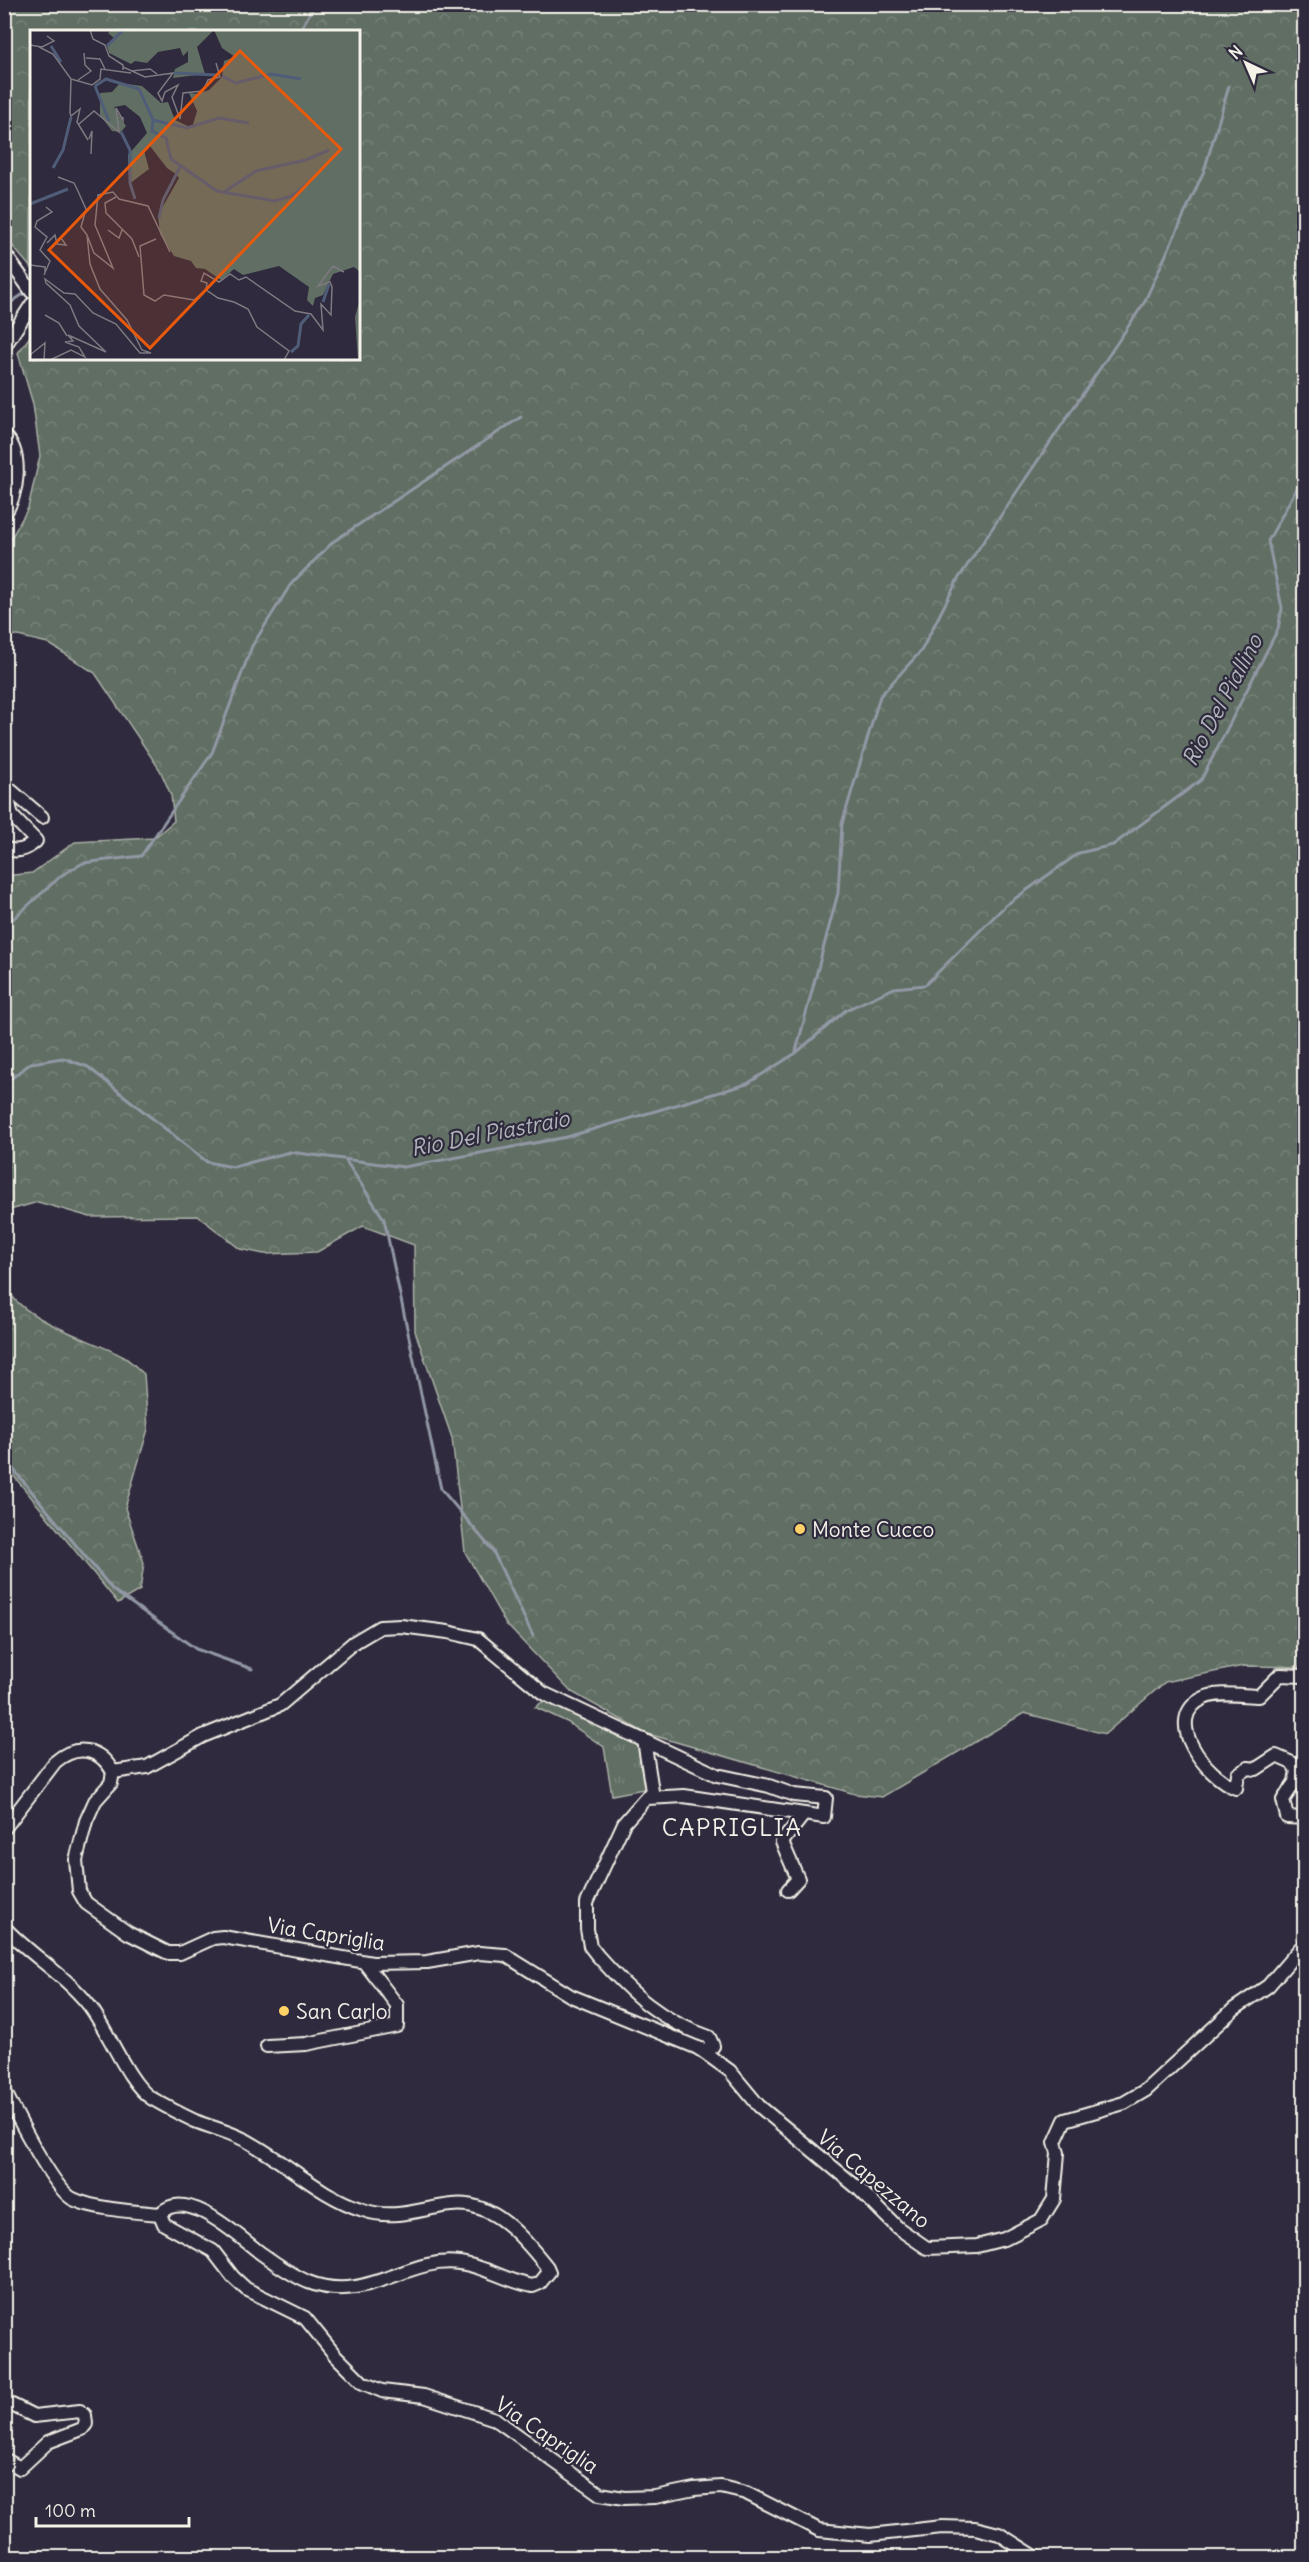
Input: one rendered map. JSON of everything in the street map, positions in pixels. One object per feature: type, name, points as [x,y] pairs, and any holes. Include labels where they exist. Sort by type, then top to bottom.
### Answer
[{"type":"street","points":[[4,253],[30,289]]},
{"type":"street","points":[[4,347],[30,307]]},
{"type":"street","points":[[4,435],[12,442],[17,456],[16,476],[4,514]]},
{"type":"street","points":[[6,784],[42,817]]},
{"type":"street","points":[[4,848],[13,852],[28,848],[36,841],[12,816],[7,803],[6,784]]},
{"type":"street","points":[[4,1828],[54,1762],[65,1755],[82,1749],[94,1752],[113,1772],[147,1767],[202,1736],[280,1705],[353,1643],[380,1627],[401,1626],[448,1632],[478,1639],[543,1693],[717,1775],[769,1786],[794,1795],[826,1798],[824,1817],[751,1805],[717,1803],[684,1796],[647,1798]]},
{"type":"street","points":[[1305,1676],[1280,1675],[1259,1696],[1206,1697],[1188,1711],[1184,1725],[1187,1735],[1204,1762],[1225,1784],[1236,1788],[1238,1774],[1248,1768],[1256,1769],[1276,1756],[1292,1763],[1298,1770],[1283,1800],[1287,1817],[1305,1818]]},
{"type":"street","points":[[644,1740],[652,1791],[624,1823],[587,1903],[585,1916],[590,1946],[652,2010],[670,2022],[709,2037],[713,2042],[710,2050],[698,2048]]},
{"type":"street","name":"Via Capriglia","points":[[113,1772],[111,1784],[91,1809],[76,1860],[79,1892],[86,1903],[135,1937],[168,1953],[180,1953],[223,1937],[364,1962],[411,1964],[479,1953],[505,1955],[571,1996],[698,2048]]},
{"type":"street","points":[[788,1890],[798,1879],[783,1842],[804,1814]]},
{"type":"street","points":[[4,1927],[74,1988],[88,2004],[136,2082],[148,2096],[197,2121],[237,2135],[273,2157],[312,2187],[364,2211],[388,2216],[470,2204],[489,2212],[505,2221],[549,2272],[540,2283],[533,2286],[458,2263],[426,2267],[362,2287],[326,2286],[308,2282],[204,2211],[175,2206],[160,2214],[110,2208],[72,2199],[51,2179],[42,2155],[4,2090]]},
{"type":"street","name":"Via Capezzano","points":[[698,2048],[730,2071],[759,2106],[859,2189],[898,2228],[927,2248],[977,2246],[1004,2239],[1041,2220],[1054,2199],[1058,2153],[1055,2142],[1065,2120],[1124,2103],[1146,2090],[1234,2009],[1268,1986],[1305,1944]]},
{"type":"street","points":[[267,2046],[306,2043],[397,2026],[397,2005],[364,1962]]},
{"type":"street","name":"Via Capriglia","points":[[160,2214],[164,2224],[213,2251],[233,2277],[246,2289],[305,2319],[335,2355],[363,2383],[382,2391],[424,2396],[495,2420],[600,2494],[624,2498],[655,2497],[694,2488],[721,2487],[746,2493],[819,2530],[870,2535],[942,2527],[975,2528],[999,2534],[1037,2558]]},
{"type":"street","points":[[4,2459],[20,2468],[48,2442],[82,2429],[86,2424],[85,2415],[80,2411],[34,2416],[12,2405]]},
{"type":"green space","points":[[5,4],[1304,5],[1304,1667],[1243,1666],[1165,1682],[1105,1734],[1024,1713],[882,1797],[855,1794],[645,1733],[570,1691],[506,1624],[465,1552],[452,1438],[415,1331],[414,1245],[363,1226],[317,1252],[264,1254],[240,1249],[198,1216],[90,1217],[38,1202],[10,1210],[5,1220],[5,876],[32,873],[75,842],[154,838],[174,821],[171,795],[160,770],[95,673],[48,643],[5,633],[5,549],[28,508],[40,456],[33,404],[18,353],[30,336],[30,360],[360,360],[360,30],[30,30],[30,267],[5,237],[4,88],[7,73],[4,68]]},
{"type":"green space","points":[[5,1283],[12,1296],[23,1307],[56,1327],[122,1356],[144,1374],[148,1429],[125,1508],[144,1563],[140,1590],[118,1603],[13,1475],[5,1470]]},
{"type":"green space","points":[[548,1698],[638,1741],[649,1788],[612,1795],[604,1747],[567,1722],[535,1707]]},
{"type":"waterway","points":[[300,30],[315,4]]},
{"type":"waterway","points":[[796,1051],[838,893],[842,824],[880,696],[921,651],[958,579],[1144,303],[1204,171],[1229,86]]},
{"type":"waterway","points":[[4,307],[28,291]]},
{"type":"waterway","points":[[4,927],[62,875],[83,863],[141,856],[212,753],[252,646],[291,584],[334,541],[521,417]]},
{"type":"waterway","name":"Rio Del Piastraio","points":[[4,1084],[31,1063],[63,1058],[88,1067],[207,1162],[233,1167],[290,1152],[404,1167],[567,1137],[747,1084],[796,1053],[846,1010],[894,988],[925,985],[1006,905],[1079,853],[1113,845],[1201,780],[1278,629],[1282,608],[1268,541],[1304,475]]},
{"type":"waterway","points":[[346,1161],[384,1219],[441,1489],[493,1551],[533,1636]]},
{"type":"waterway","points":[[4,1458],[113,1590],[196,1649],[252,1669]]},
{"type":"place","name":"Monte Cucco","points":[[800,1529]]},
{"type":"place","name":"San Carlo","points":[[284,2011]]},
{"type":"district","name":"CAPRIGLIA","points":[[732,1827]]},
{"type":"water label","name":"Rio Del Piallino","points":[[1222,700]]}]
